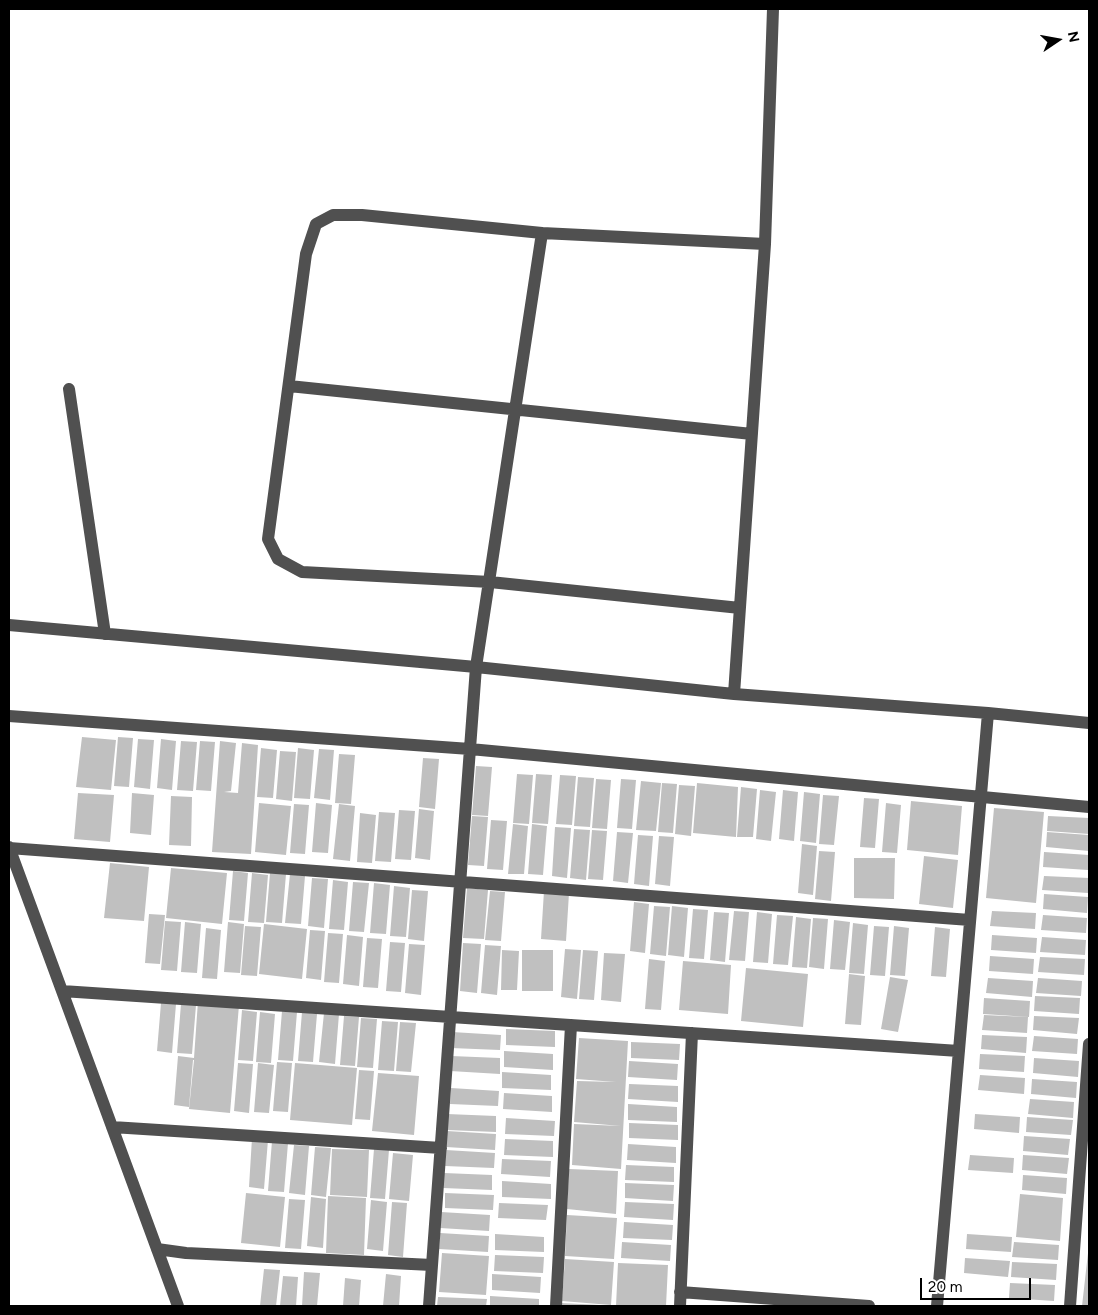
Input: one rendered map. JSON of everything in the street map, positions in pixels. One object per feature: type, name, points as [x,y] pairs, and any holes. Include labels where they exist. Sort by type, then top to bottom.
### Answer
[{"type":"street","points":[[734,694],[765,244],[773,9]]},
{"type":"street","points":[[740,608],[490,582],[302,572],[278,559],[268,539],[306,254],[316,224],[333,215],[362,215],[542,233],[765,244]]},
{"type":"street","points":[[429,1306],[476,667],[542,233]]},
{"type":"street","points":[[289,386],[752,434]]},
{"type":"street","points":[[69,389],[105,634]]},
{"type":"street","points":[[9,625],[476,667],[734,694],[988,713],[1089,723]]},
{"type":"street","points":[[937,1306],[988,713]]},
{"type":"street","points":[[9,716],[470,749],[1089,807]]},
{"type":"street","points":[[178,1306],[9,848],[970,920]]},
{"type":"street","points":[[62,991],[959,1051]]},
{"type":"street","points":[[556,1306],[571,1025]]},
{"type":"street","points":[[680,1306],[692,1033]]},
{"type":"street","points":[[1070,1306],[1089,1044]]},
{"type":"street","points":[[112,1127],[441,1148]]},
{"type":"street","points":[[157,1249],[186,1253],[432,1265]]},
{"type":"street","points":[[680,1292],[869,1306]]},
{"type":"building","points":[[82,737],[116,740],[111,790],[76,787]]},
{"type":"building","points":[[118,737],[133,738],[129,787],[114,786]]},
{"type":"building","points":[[138,739],[154,740],[150,789],[134,787]]},
{"type":"building","points":[[161,739],[176,741],[172,790],[157,788]]},
{"type":"building","points":[[181,741],[197,742],[193,791],[177,790]]},
{"type":"building","points":[[200,741],[215,742],[211,791],[196,790]]},
{"type":"building","points":[[220,741],[236,743],[231,791],[224,792],[238,793],[242,743],[258,745],[251,854],[212,852]]},
{"type":"building","points":[[261,748],[277,750],[273,798],[257,797]]},
{"type":"building","points":[[298,748],[314,750],[310,799],[294,798]]},
{"type":"building","points":[[319,749],[334,750],[330,800],[314,798]]},
{"type":"building","points":[[280,751],[296,752],[292,801],[276,799]]},
{"type":"building","points":[[339,754],[355,755],[351,804],[335,803]]},
{"type":"building","points":[[423,758],[439,759],[435,809],[419,807]]},
{"type":"building","points":[[476,766],[492,767],[488,816],[472,815]]},
{"type":"building","points":[[517,774],[533,775],[529,824],[513,823]]},
{"type":"building","points":[[536,774],[552,775],[548,824],[532,823]]},
{"type":"building","points":[[560,775],[576,776],[572,825],[556,824]]},
{"type":"building","points":[[578,777],[594,778],[590,827],[574,826]]},
{"type":"building","points":[[596,779],[611,780],[607,829],[592,828]]},
{"type":"building","points":[[621,779],[636,780],[632,829],[617,828]]},
{"type":"building","points":[[641,781],[661,783],[656,831],[636,830]]},
{"type":"building","points":[[662,783],[677,784],[673,833],[658,832]]},
{"type":"building","points":[[697,783],[738,787],[736,837],[693,833]]},
{"type":"building","points":[[679,785],[695,786],[691,836],[675,834]]},
{"type":"building","points":[[741,787],[757,789],[753,837],[737,837]]},
{"type":"building","points":[[760,790],[776,792],[771,841],[756,839]]},
{"type":"building","points":[[783,790],[798,792],[794,841],[779,839]]},
{"type":"building","points":[[804,792],[820,794],[816,843],[800,841]]},
{"type":"building","points":[[78,793],[114,795],[110,842],[74,839]]},
{"type":"building","points":[[132,793],[154,795],[151,835],[130,833]]},
{"type":"building","points":[[823,795],[839,796],[834,845],[819,844]]},
{"type":"building","points":[[171,796],[192,797],[191,846],[169,845]]},
{"type":"building","points":[[864,798],[879,799],[875,848],[860,847]]},
{"type":"building","points":[[911,801],[962,806],[958,855],[907,850]]},
{"type":"building","points":[[259,803],[291,806],[286,855],[255,852]]},
{"type":"building","points":[[316,803],[332,805],[328,853],[312,852]]},
{"type":"building","points":[[886,803],[901,805],[897,853],[882,852]]},
{"type":"building","points":[[294,804],[309,805],[305,854],[290,853]]},
{"type":"building","points":[[339,804],[355,806],[350,861],[333,859]]},
{"type":"building","points":[[994,808],[1044,812],[1036,903],[986,898]]},
{"type":"building","points":[[419,809],[434,811],[430,860],[415,858]]},
{"type":"building","points":[[399,810],[415,811],[411,860],[395,859]]},
{"type":"building","points":[[379,812],[395,813],[391,862],[375,861]]},
{"type":"building","points":[[360,813],[376,815],[372,863],[357,862]]},
{"type":"building","points":[[472,816],[488,817],[484,866],[468,865]]},
{"type":"building","points":[[1048,816],[1089,818],[1089,834],[1047,831]]},
{"type":"building","points":[[491,820],[507,821],[503,870],[487,869]]},
{"type":"building","points":[[513,824],[528,826],[524,874],[508,874]]},
{"type":"building","points":[[532,824],[547,826],[543,875],[528,874]]},
{"type":"building","points":[[555,827],[571,828],[567,878],[552,876]]},
{"type":"building","points":[[574,829],[590,830],[586,880],[570,878]]},
{"type":"building","points":[[592,830],[607,831],[603,880],[588,879]]},
{"type":"building","points":[[617,832],[633,833],[628,883],[613,881]]},
{"type":"building","points":[[1047,832],[1089,835],[1089,851],[1046,847]]},
{"type":"building","points":[[638,835],[653,836],[649,886],[634,884]]},
{"type":"building","points":[[659,836],[674,837],[670,886],[655,884]]},
{"type":"building","points":[[802,844],[817,846],[813,895],[798,893]]},
{"type":"building","points":[[819,851],[835,852],[831,901],[815,899]]},
{"type":"building","points":[[1044,852],[1089,855],[1088,870],[1043,867]]},
{"type":"building","points":[[924,856],[958,860],[953,908],[919,904]]},
{"type":"building","points":[[854,858],[895,858],[894,899],[854,898]]},
{"type":"building","points":[[110,863],[149,867],[144,921],[104,918]]},
{"type":"building","points":[[171,868],[227,873],[222,924],[166,918]]},
{"type":"building","points":[[233,871],[248,873],[244,921],[229,920]]},
{"type":"building","points":[[252,873],[268,875],[264,923],[248,922]]},
{"type":"building","points":[[270,873],[286,874],[282,923],[266,922]]},
{"type":"building","points":[[290,874],[305,876],[301,924],[285,923]]},
{"type":"building","points":[[1044,876],[1089,878],[1088,893],[1042,890]]},
{"type":"building","points":[[312,878],[328,879],[324,928],[308,926]]},
{"type":"building","points":[[333,880],[348,882],[344,930],[329,929]]},
{"type":"building","points":[[353,882],[369,883],[364,932],[349,931]]},
{"type":"building","points":[[374,883],[390,885],[386,934],[370,933]]},
{"type":"building","points":[[394,886],[410,888],[406,937],[390,936]]},
{"type":"building","points":[[467,888],[488,890],[484,939],[463,938]]},
{"type":"building","points":[[412,890],[428,891],[424,941],[408,939]]},
{"type":"building","points":[[490,891],[505,892],[501,941],[485,940]]},
{"type":"building","points":[[544,891],[569,893],[566,941],[541,939]]},
{"type":"building","points":[[1044,894],[1088,897],[1087,913],[1043,909]]},
{"type":"building","points":[[634,902],[649,904],[645,953],[630,951]]},
{"type":"building","points":[[654,906],[670,907],[666,956],[650,954]]},
{"type":"building","points":[[672,906],[688,908],[684,957],[668,955]]},
{"type":"building","points":[[693,909],[708,910],[704,959],[689,958]]},
{"type":"building","points":[[734,911],[749,912],[745,961],[729,960]]},
{"type":"building","points":[[992,911],[1036,913],[1035,929],[990,926]]},
{"type":"building","points":[[714,912],[729,913],[725,962],[710,960]]},
{"type":"building","points":[[757,912],[772,914],[768,963],[753,962]]},
{"type":"building","points":[[149,914],[165,915],[160,964],[145,963]]},
{"type":"building","points":[[777,915],[793,916],[788,965],[773,964]]},
{"type":"building","points":[[1043,915],[1087,918],[1086,933],[1041,930]]},
{"type":"building","points":[[796,917],[811,919],[807,968],[792,967]]},
{"type":"building","points":[[813,918],[828,919],[824,969],[809,967]]},
{"type":"building","points":[[834,920],[850,922],[845,970],[830,969]]},
{"type":"building","points":[[165,921],[181,922],[177,971],[161,970]]},
{"type":"building","points":[[185,922],[201,924],[197,973],[181,972]]},
{"type":"building","points":[[228,922],[244,924],[240,973],[224,972]]},
{"type":"building","points":[[853,923],[868,925],[864,974],[849,973]]},
{"type":"building","points":[[264,924],[307,929],[302,979],[259,974]]},
{"type":"building","points":[[245,926],[261,927],[257,976],[241,975]]},
{"type":"building","points":[[874,926],[889,927],[885,976],[870,975]]},
{"type":"building","points":[[894,926],[909,928],[905,976],[890,975]]},
{"type":"building","points":[[935,927],[950,929],[946,977],[931,976]]},
{"type":"building","points":[[206,928],[221,930],[217,979],[202,978]]},
{"type":"building","points":[[310,930],[325,931],[321,980],[306,978]]},
{"type":"building","points":[[328,933],[343,934],[339,983],[324,982]]},
{"type":"building","points":[[347,935],[363,937],[359,986],[343,984]]},
{"type":"building","points":[[992,935],[1037,938],[1036,953],[991,950]]},
{"type":"building","points":[[1042,937],[1086,940],[1085,955],[1040,952]]},
{"type":"building","points":[[367,938],[382,939],[378,988],[363,987]]},
{"type":"building","points":[[390,942],[405,943],[401,992],[386,991]]},
{"type":"building","points":[[463,943],[481,944],[477,993],[460,991]]},
{"type":"building","points":[[409,944],[425,945],[421,995],[405,993]]},
{"type":"building","points":[[485,945],[501,946],[497,995],[481,993]]},
{"type":"building","points":[[565,949],[581,950],[577,999],[561,997]]},
{"type":"building","points":[[502,950],[519,951],[517,990],[501,990]]},
{"type":"building","points":[[522,950],[553,950],[553,991],[522,991]]},
{"type":"building","points":[[583,950],[598,951],[594,1000],[579,999]]},
{"type":"building","points":[[604,953],[625,954],[621,1002],[601,1000]]},
{"type":"building","points":[[990,956],[1034,959],[1033,974],[989,971]]},
{"type":"building","points":[[1040,957],[1085,959],[1084,975],[1038,972]]},
{"type":"building","points":[[649,959],[665,961],[661,1010],[645,1009]]},
{"type":"building","points":[[683,961],[731,965],[728,1014],[679,1010]]},
{"type":"building","points":[[746,968],[808,974],[803,1027],[741,1021]]},
{"type":"building","points":[[849,974],[865,976],[861,1025],[845,1024]]},
{"type":"building","points":[[890,977],[908,980],[898,1032],[881,1029]]},
{"type":"building","points":[[988,978],[1033,981],[1032,997],[986,993]]},
{"type":"building","points":[[1038,978],[1082,981],[1081,996],[1036,993]]},
{"type":"building","points":[[1035,996],[1080,998],[1079,1014],[1034,1011]]},
{"type":"building","points":[[984,998],[1030,1001],[1029,1017],[983,1014]]},
{"type":"building","points":[[198,1001],[239,1005],[230,1113],[189,1109],[194,1060],[189,1107],[174,1105],[178,1056],[194,1058]]},
{"type":"building","points":[[161,1003],[176,1004],[172,1053],[157,1051]]},
{"type":"building","points":[[181,1004],[196,1005],[192,1054],[177,1053]]},
{"type":"building","points":[[242,1010],[257,1012],[253,1061],[238,1060]]},
{"type":"building","points":[[282,1011],[297,1012],[293,1061],[278,1060]]},
{"type":"building","points":[[260,1012],[275,1014],[271,1063],[256,1062]]},
{"type":"building","points":[[302,1012],[317,1014],[313,1062],[298,1061]]},
{"type":"building","points":[[324,1013],[339,1014],[335,1064],[319,1062]]},
{"type":"building","points":[[984,1015],[1028,1017],[1027,1033],[982,1030]]},
{"type":"building","points":[[344,1016],[359,1017],[355,1066],[340,1065]]},
{"type":"building","points":[[1034,1016],[1079,1018],[1077,1034],[1033,1030]]},
{"type":"building","points":[[361,1018],[377,1019],[373,1068],[357,1067]]},
{"type":"building","points":[[382,1021],[398,1022],[394,1071],[378,1070]]},
{"type":"building","points":[[400,1022],[416,1023],[411,1072],[396,1071]]},
{"type":"building","points":[[506,1029],[555,1031],[555,1047],[506,1045]]},
{"type":"building","points":[[452,1032],[501,1035],[500,1050],[451,1048]]},
{"type":"building","points":[[982,1035],[1027,1037],[1026,1053],[981,1049]]},
{"type":"building","points":[[1034,1036],[1078,1039],[1077,1054],[1032,1051]]},
{"type":"building","points":[[579,1038],[628,1041],[621,1169],[572,1165],[574,1124],[621,1126],[574,1122],[577,1081],[616,1082],[576,1079]]},
{"type":"building","points":[[631,1042],[680,1044],[679,1060],[631,1058]]},
{"type":"building","points":[[504,1051],[553,1054],[553,1070],[504,1067]]},
{"type":"building","points":[[980,1054],[1025,1056],[1024,1072],[979,1069]]},
{"type":"building","points":[[451,1056],[500,1058],[500,1074],[450,1071]]},
{"type":"building","points":[[1034,1058],[1079,1061],[1078,1077],[1033,1073]]},
{"type":"building","points":[[629,1061],[678,1064],[677,1080],[628,1077]]},
{"type":"building","points":[[277,1062],[292,1063],[288,1112],[273,1111]]},
{"type":"building","points":[[238,1063],[253,1064],[249,1113],[234,1111]]},
{"type":"building","points":[[258,1063],[274,1065],[269,1113],[254,1112]]},
{"type":"building","points":[[295,1063],[357,1068],[352,1125],[290,1120]]},
{"type":"building","points":[[359,1070],[374,1071],[370,1120],[355,1119]]},
{"type":"building","points":[[502,1072],[551,1075],[551,1090],[502,1088]]},
{"type":"building","points":[[378,1073],[419,1076],[414,1135],[372,1131]]},
{"type":"building","points":[[980,1075],[1025,1078],[1024,1094],[978,1090]]},
{"type":"building","points":[[1032,1079],[1077,1082],[1076,1098],[1031,1094]]},
{"type":"building","points":[[629,1084],[678,1086],[678,1102],[628,1099]]},
{"type":"building","points":[[451,1088],[499,1091],[498,1106],[450,1104]]},
{"type":"building","points":[[504,1093],[552,1096],[552,1112],[503,1109]]},
{"type":"building","points":[[1030,1099],[1074,1102],[1073,1118],[1028,1114]]},
{"type":"building","points":[[628,1104],[677,1107],[677,1122],[628,1120]]},
{"type":"building","points":[[447,1114],[496,1116],[496,1132],[447,1130]]},
{"type":"building","points":[[975,1114],[1020,1117],[1019,1133],[974,1129]]},
{"type":"building","points":[[1027,1117],[1073,1120],[1071,1135],[1026,1132]]},
{"type":"building","points":[[506,1118],[555,1121],[554,1136],[505,1134]]},
{"type":"building","points":[[629,1123],[678,1125],[678,1140],[629,1138]]},
{"type":"building","points":[[447,1131],[496,1134],[495,1150],[446,1147]]},
{"type":"building","points":[[1024,1136],[1070,1139],[1068,1155],[1023,1151]]},
{"type":"building","points":[[252,1138],[268,1140],[264,1189],[249,1187]]},
{"type":"building","points":[[505,1139],[553,1141],[553,1157],[504,1155]]},
{"type":"building","points":[[272,1141],[288,1143],[284,1192],[268,1191]]},
{"type":"building","points":[[628,1144],[676,1147],[676,1163],[627,1160]]},
{"type":"building","points":[[294,1145],[309,1146],[305,1195],[289,1193]]},
{"type":"building","points":[[315,1147],[331,1148],[326,1197],[311,1195]]},
{"type":"building","points":[[332,1149],[369,1150],[367,1197],[330,1195]]},
{"type":"building","points":[[374,1149],[389,1150],[385,1199],[370,1198]]},
{"type":"building","points":[[446,1150],[495,1153],[494,1168],[445,1166]]},
{"type":"building","points":[[393,1153],[413,1155],[409,1201],[389,1199]]},
{"type":"building","points":[[970,1155],[1014,1158],[1013,1173],[968,1170]]},
{"type":"building","points":[[1023,1155],[1069,1158],[1067,1174],[1022,1170]]},
{"type":"building","points":[[502,1159],[551,1161],[550,1177],[501,1174]]},
{"type":"building","points":[[626,1165],[674,1167],[674,1182],[625,1180]]},
{"type":"building","points":[[569,1169],[618,1171],[616,1214],[567,1209]]},
{"type":"building","points":[[444,1173],[492,1175],[492,1190],[443,1188]]},
{"type":"building","points":[[1023,1175],[1067,1178],[1066,1194],[1022,1190]]},
{"type":"building","points":[[502,1181],[551,1184],[551,1199],[502,1197]]},
{"type":"building","points":[[625,1183],[674,1185],[673,1201],[625,1198]]},
{"type":"building","points":[[246,1193],[285,1197],[280,1247],[241,1243]]},
{"type":"building","points":[[445,1193],[494,1195],[493,1210],[445,1208]]},
{"type":"building","points":[[1020,1194],[1063,1198],[1060,1241],[1016,1237]]},
{"type":"building","points":[[328,1196],[366,1198],[364,1255],[326,1253]]},
{"type":"building","points":[[311,1197],[326,1199],[323,1248],[307,1246]]},
{"type":"building","points":[[289,1199],[305,1200],[301,1249],[285,1248]]},
{"type":"building","points":[[371,1200],[387,1202],[383,1251],[367,1249]]},
{"type":"building","points":[[392,1202],[407,1203],[403,1257],[388,1255]]},
{"type":"building","points":[[625,1202],[674,1204],[673,1220],[624,1217]]},
{"type":"building","points":[[499,1203],[548,1205],[546,1220],[498,1218]]},
{"type":"building","points":[[441,1212],[490,1215],[489,1231],[440,1228]]},
{"type":"building","points":[[567,1215],[617,1218],[614,1259],[565,1256]]},
{"type":"building","points":[[624,1222],[673,1225],[672,1240],[623,1238]]},
{"type":"building","points":[[440,1233],[489,1236],[488,1252],[439,1249]]},
{"type":"building","points":[[495,1234],[544,1237],[544,1252],[495,1250]]},
{"type":"building","points":[[967,1234],[1012,1237],[1011,1252],[966,1249]]},
{"type":"building","points":[[622,1242],[671,1245],[670,1261],[621,1258]]},
{"type":"building","points":[[1014,1242],[1059,1245],[1058,1260],[1012,1257]]},
{"type":"building","points":[[442,1253],[489,1256],[486,1295],[439,1292]]},
{"type":"building","points":[[1088,1253],[1089,1306],[1082,1306]]},
{"type":"building","points":[[495,1255],[544,1257],[543,1273],[494,1271]]},
{"type":"building","points":[[965,1258],[1010,1261],[1008,1277],[964,1273]]},
{"type":"building","points":[[565,1259],[614,1262],[611,1305],[562,1301]]},
{"type":"building","points":[[1012,1262],[1057,1264],[1056,1280],[1011,1277]]},
{"type":"building","points":[[618,1263],[668,1265],[666,1306],[616,1306]]},
{"type":"building","points":[[264,1269],[280,1270],[276,1306],[260,1306]]},
{"type":"building","points":[[304,1272],[320,1273],[317,1306],[302,1306]]},
{"type":"building","points":[[386,1274],[401,1276],[399,1306],[383,1306]]},
{"type":"building","points":[[492,1274],[541,1277],[540,1293],[492,1290]]},
{"type":"building","points":[[283,1276],[298,1277],[296,1306],[280,1306]]},
{"type":"building","points":[[345,1278],[361,1280],[359,1306],[343,1306]]},
{"type":"building","points":[[1010,1283],[1055,1285],[1054,1301],[1009,1298]]},
{"type":"building","points":[[490,1296],[539,1299],[539,1306],[490,1306]]},
{"type":"building","points":[[438,1297],[487,1299],[486,1306],[437,1306]]},
{"type":"building","points":[[561,1303],[600,1305],[600,1306],[561,1306]]}]
